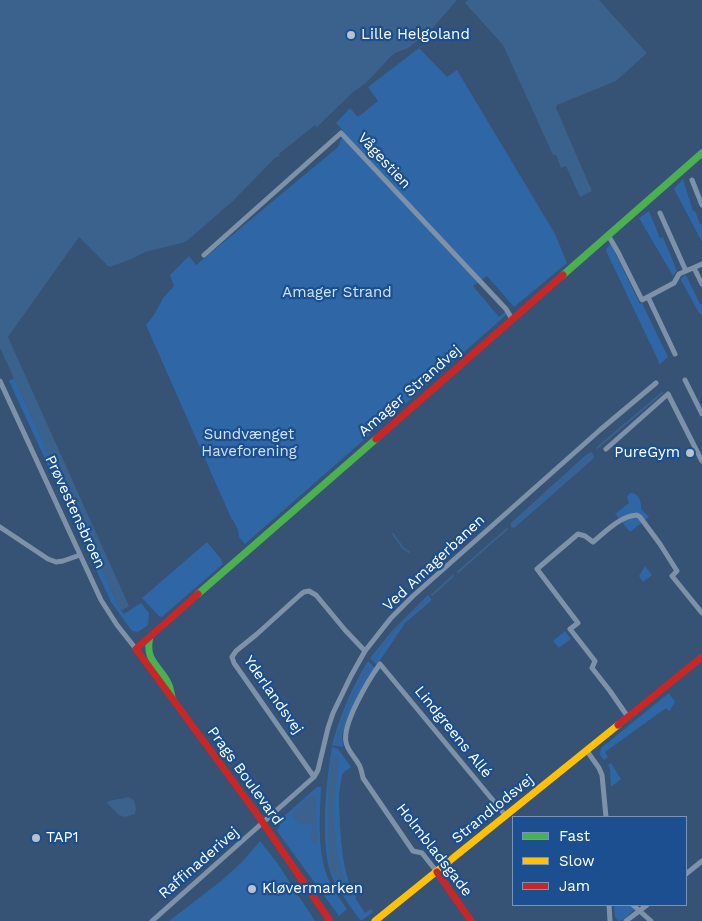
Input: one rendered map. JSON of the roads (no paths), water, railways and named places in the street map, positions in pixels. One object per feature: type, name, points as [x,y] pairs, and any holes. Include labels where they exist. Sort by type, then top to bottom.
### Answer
[{"type":"street","name":"Vågestien","points":[[204,255],[341,133],[506,309],[512,319]]},
{"type":"street","name":"Amager Strandvej","points":[[136,649],[702,153]]},
{"type":"street","points":[[692,180],[702,205]]},
{"type":"street","points":[[660,214],[686,271]]},
{"type":"street","points":[[608,235],[642,300],[674,283],[679,274],[702,264]]},
{"type":"street","points":[[694,268],[702,284]]},
{"type":"street","points":[[648,296],[675,354]]},
{"type":"street","points":[[685,380],[700,405],[702,414]]},
{"type":"street","name":"Prøvestensbroen","points":[[0,381],[101,600],[117,625],[136,649]]},
{"type":"street","name":"Ved Amagerbanen","points":[[314,777],[320,766],[324,744],[334,713],[351,676],[365,651],[391,618],[413,596],[656,382]]},
{"type":"street","points":[[606,449],[668,394],[702,461]]},
{"type":"street","points":[[628,717],[592,668],[595,661],[570,629],[578,623],[537,569],[578,534],[585,536],[593,542],[621,520],[637,515],[660,544],[677,571],[672,576],[702,613]]},
{"type":"street","points":[[0,527],[48,559],[56,562],[80,555]]},
{"type":"street","name":"Yderlandsvej","points":[[314,777],[234,663],[232,657],[236,651],[300,595],[309,591],[316,595],[365,651]]},
{"type":"street","points":[[150,636],[147,647],[148,652],[170,686],[172,699]]},
{"type":"street","name":"Prags Boulevard","points":[[136,649],[263,823],[330,921]]},
{"type":"street","name":"Strandlodsvej","points":[[375,921],[702,657]]},
{"type":"street","name":"Lindgreens Allé","points":[[380,664],[506,816]]},
{"type":"street","name":"Holmbladsgade","points":[[380,664],[367,682],[352,713],[345,735],[346,744],[360,765],[363,778],[413,851],[422,853],[471,921]]},
{"type":"street","points":[[587,750],[602,775],[606,816]]},
{"type":"street","points":[[263,823],[314,777]]},
{"type":"street","name":"Raffinaderivej","points":[[152,921],[263,823]]},
{"type":"street","points":[[687,873],[702,861]]},
{"type":"street","points":[[610,906],[610,921]]},
{"type":"street","points":[[634,906],[651,921]]},
{"type":"street","points":[[626,921],[646,906]]},
{"type":"waterway","points":[[597,448],[662,393]]},
{"type":"waterway","points":[[458,572],[507,529]]},
{"type":"waterway","points":[[393,534],[403,548],[409,552]]},
{"type":"waterway","points":[[432,595],[453,576]]},
{"type":"waterway","points":[[373,660],[395,630],[428,599]]},
{"type":"waterway","points":[[336,744],[347,708],[369,668]]},
{"type":"place","name":"Lille Helgoland","points":[[351,35]]},
{"type":"place","name":"PureGym","points":[[690,453]]},
{"type":"place","name":"TAP1","points":[[36,838]]},
{"type":"place","name":"Kløvermarken","points":[[252,889]]},
{"type":"park label","name":"Amager Strand","points":[[337,293]]},
{"type":"park label","name":"Sundvænget Haveforening","points":[[249,444]]}]
